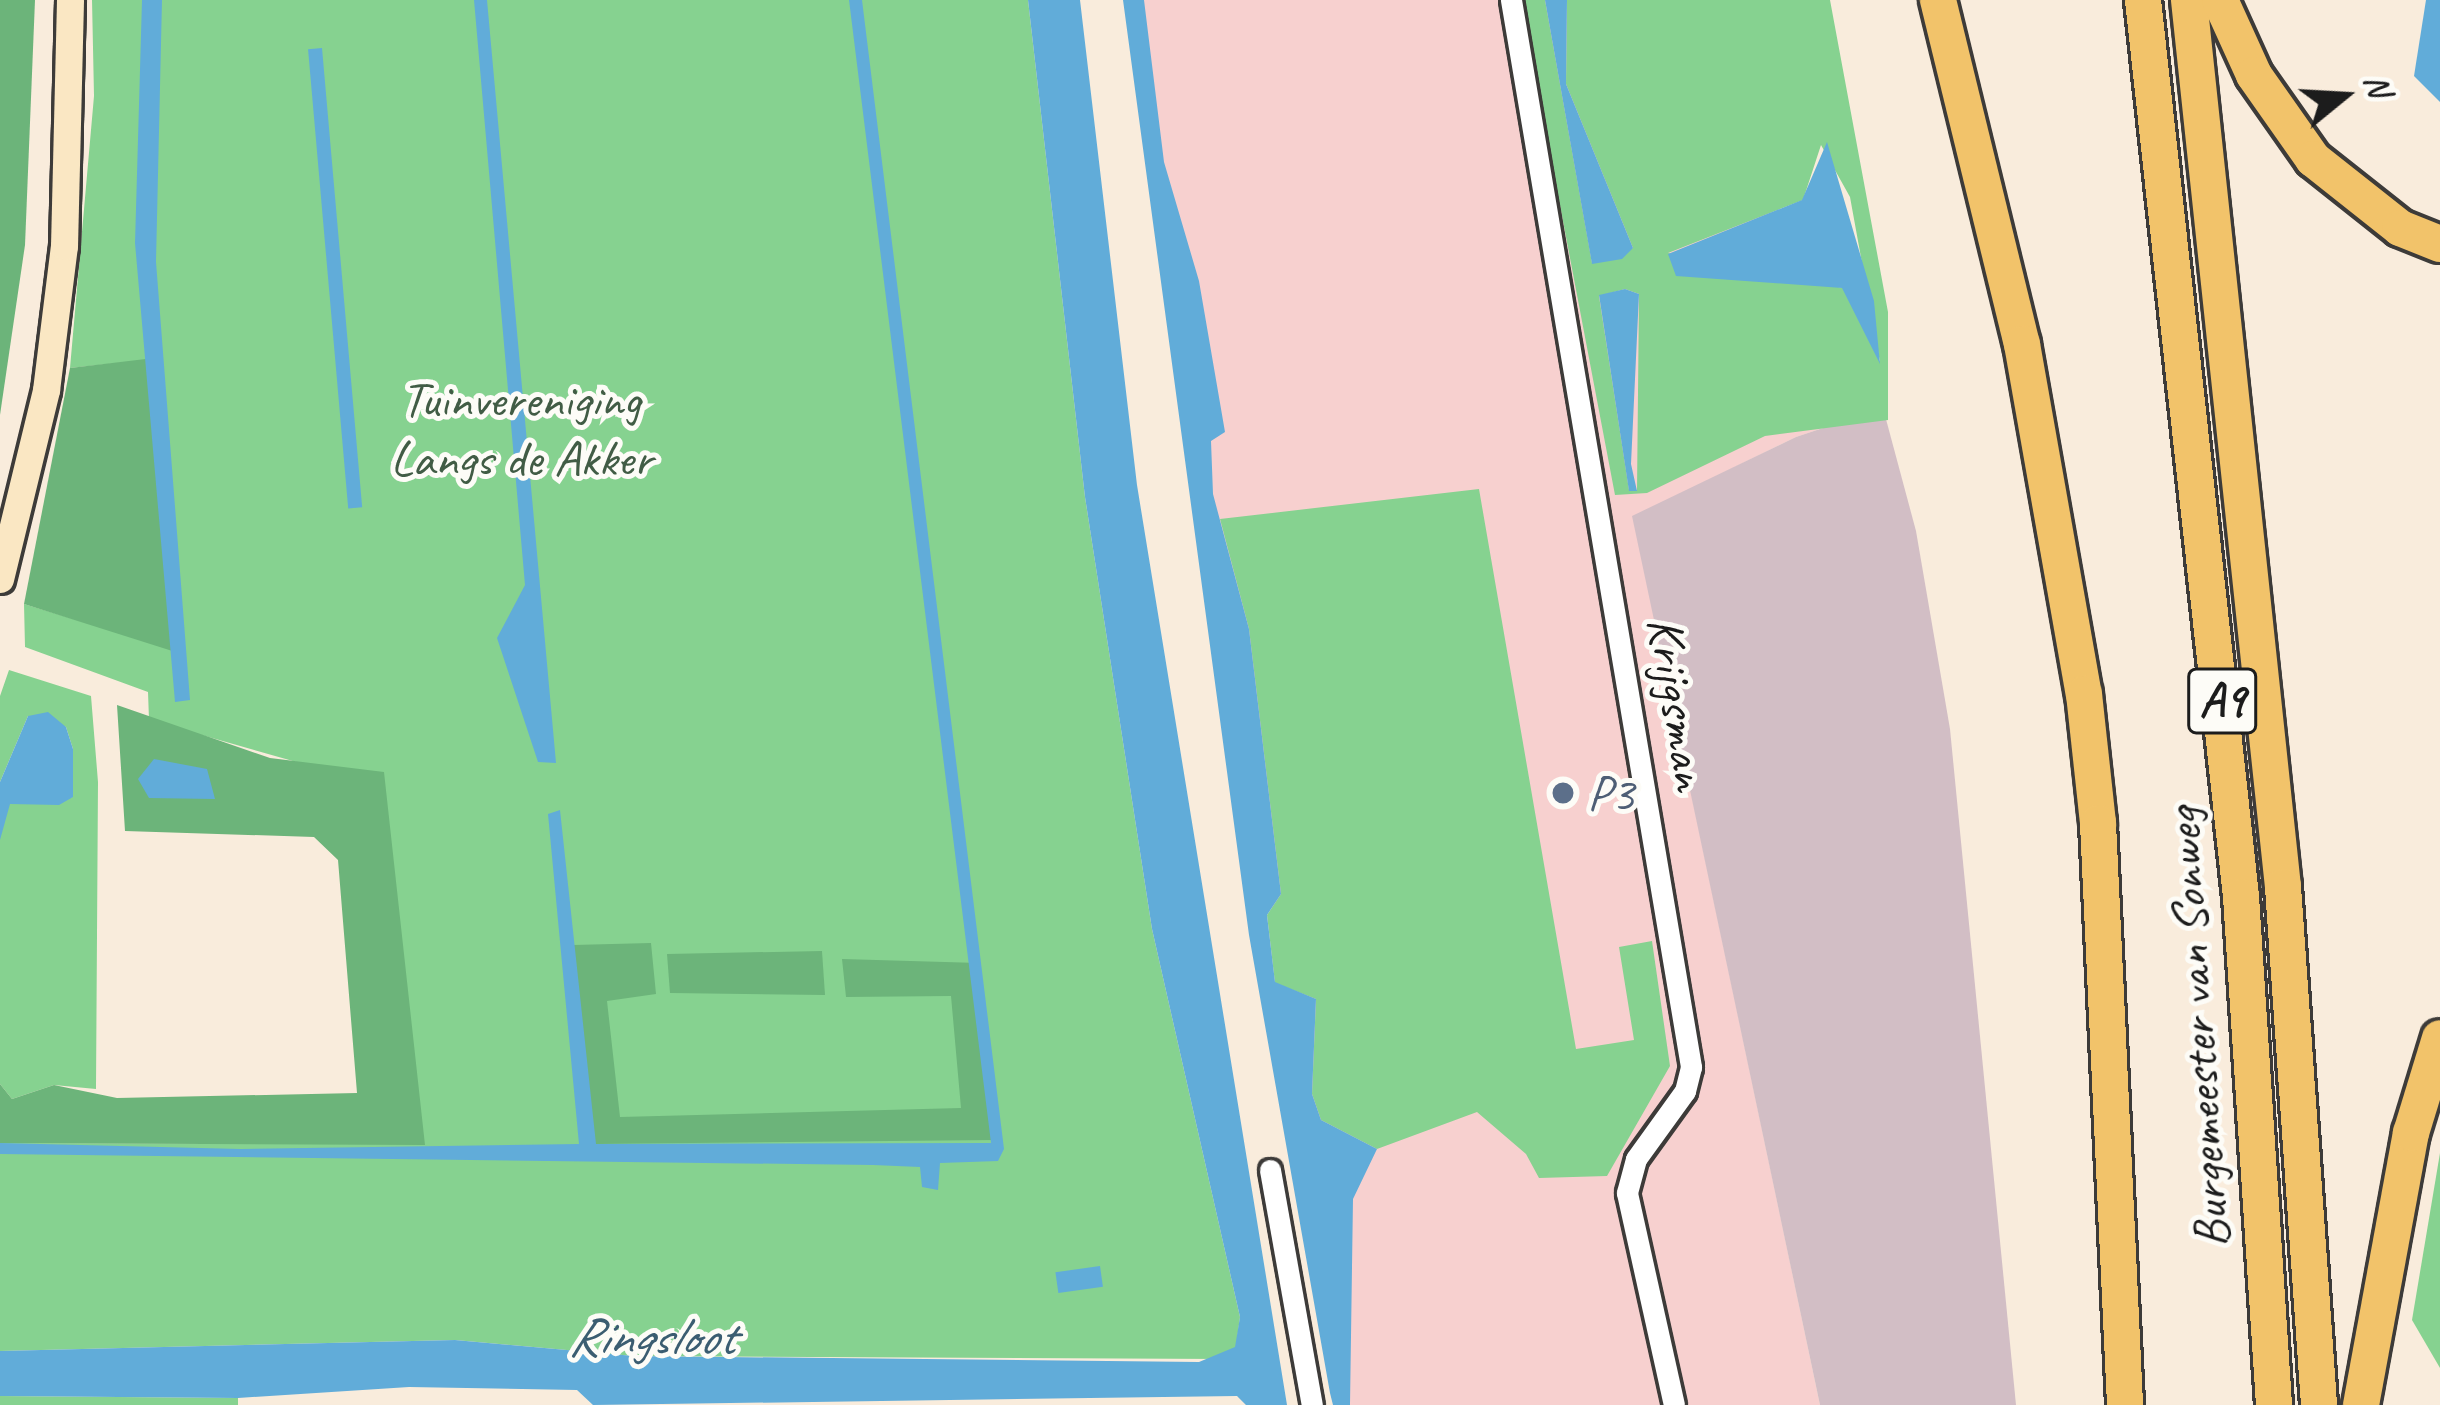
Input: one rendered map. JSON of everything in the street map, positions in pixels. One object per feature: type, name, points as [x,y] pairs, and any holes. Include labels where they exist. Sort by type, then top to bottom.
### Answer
[{"type":"highway","points":[[1938,0],[2022,344],[2081,673],[2098,823],[2126,1405]]},
{"type":"highway","name":"Burgemeester van Sonweg","points":[[2143,0],[2241,897],[2273,1405]]},
{"type":"highway","name":"Burgemeester van Sonweg","points":[[2189,0],[2263,673],[2319,1405]]},
{"type":"highway","points":[[2220,0],[2254,75],[2313,159],[2400,228],[2440,244]]},
{"type":"highway","points":[[2361,1405],[2411,1133],[2440,1038]]},
{"type":"street","points":[[0,579],[37,434],[62,266],[70,0]]},
{"type":"street","name":"Krijgsman","points":[[1511,0],[1691,1067],[1685,1090],[1636,1160],[1627,1193],[1674,1405]]},
{"type":"street","points":[[1270,1170],[1312,1405]]},
{"type":"shaded area","points":[[1138,0],[1650,0],[1883,408],[1796,437],[1633,517],[1820,1405],[1345,1405]]},
{"type":"shaded area","points":[[1883,408],[1916,531],[1950,729],[2016,1405],[1820,1405],[1632,516],[1796,437]]},
{"type":"green space","points":[[0,0],[35,0],[25,245],[0,415]]},
{"type":"green space","name":"Tuinvereniging Langs de Akker","points":[[92,0],[855,0],[995,1138],[857,0],[1028,0],[1085,497],[1152,929],[1240,1317],[1236,1347],[1222,1359],[634,1356],[455,1340],[0,1351],[0,1143],[362,1144],[356,779],[149,720],[148,692],[25,647],[24,604],[146,641],[137,361],[70,368],[94,96]]},
{"type":"green space","points":[[1521,0],[1545,0],[1592,263],[1633,248],[1566,84],[1567,0],[1830,0],[1888,312],[1888,420],[1765,436],[1647,493],[1615,495]],"holes":[[[1821,145],[1850,197],[1880,362],[1843,288],[1668,253],[1803,200]],[[1625,289],[1639,294],[1637,490],[1629,490],[1599,296]]]},
{"type":"green space","points":[[154,358],[185,655],[24,604],[70,368]]},
{"type":"green space","points":[[1479,489],[1576,1049],[1634,1040],[1619,947],[1652,941],[1670,1066],[1607,1176],[1539,1178],[1526,1154],[1477,1112],[1377,1149],[1321,1120],[1312,1094],[1316,999],[1275,983],[1267,915],[1281,894],[1249,629],[1220,519]]},
{"type":"green space","points":[[9,670],[91,696],[98,782],[96,1089],[54,1085],[12,1099],[0,1084],[0,803],[73,797],[73,749],[66,727],[28,716],[0,782],[0,696]]},
{"type":"green space","points":[[117,705],[270,758],[384,772],[425,1145],[0,1143],[0,1084],[12,1099],[54,1085],[117,1098],[357,1093],[338,860],[314,837],[125,831]]},
{"type":"green space","points":[[651,943],[656,994],[607,1001],[620,1117],[961,1108],[951,996],[846,997],[842,959],[979,963],[994,1140],[595,1144],[573,945]]},
{"type":"green space","points":[[822,951],[825,995],[670,993],[667,954]]},
{"type":"green space","points":[[2440,1153],[2440,1368],[2412,1320]]},
{"type":"green space","points":[[0,1396],[238,1398],[238,1405],[0,1405]]},
{"type":"water","points":[[142,0],[162,0],[156,262],[190,700],[175,702],[135,243]]},
{"type":"water","points":[[474,0],[487,0],[556,763],[538,762],[497,638],[525,585]]},
{"type":"water","points":[[849,0],[862,0],[1004,1149],[998,1161],[940,1163],[938,1190],[922,1187],[920,1167],[873,1165],[0,1154],[0,1143],[241,1149],[579,1144],[548,814],[560,810],[596,1144],[991,1143]]},
{"type":"water","points":[[1028,0],[1080,0],[1137,485],[1287,1405],[1246,1405],[1237,1396],[593,1405],[577,1390],[409,1387],[238,1398],[0,1396],[0,1351],[455,1340],[634,1356],[1199,1362],[1235,1347],[1240,1317],[1152,929],[1085,497]]},
{"type":"water","points":[[1123,0],[1144,0],[1164,162],[1199,281],[1225,432],[1211,441],[1213,494],[1249,629],[1281,894],[1267,915],[1275,982],[1316,999],[1312,1094],[1321,1120],[1377,1149],[1353,1199],[1350,1405],[1333,1405],[1330,1393],[1249,935]]},
{"type":"water","points":[[1545,0],[1567,0],[1566,84],[1633,248],[1622,259],[1592,264]]},
{"type":"water","points":[[2426,0],[2440,0],[2440,102],[2414,76]]},
{"type":"water","points":[[322,48],[362,507],[348,508],[308,49]]},
{"type":"water","points":[[1827,142],[1874,301],[1880,364],[1842,288],[1676,276],[1668,254],[1802,200]]},
{"type":"water","points":[[1625,289],[1639,294],[1631,464],[1637,491],[1629,491],[1599,295]]},
{"type":"water","points":[[48,712],[66,727],[73,749],[73,797],[59,805],[10,804],[0,840],[0,782],[28,716]]},
{"type":"water","points":[[154,759],[207,769],[215,799],[149,798],[138,779]]},
{"type":"water","points":[[1100,1266],[1103,1287],[1058,1293],[1055,1272]]},
{"type":"place","name":"P3","points":[[1563,793]]},
{"type":"water label","name":"Ringsloot","points":[[651,1336]]}]
